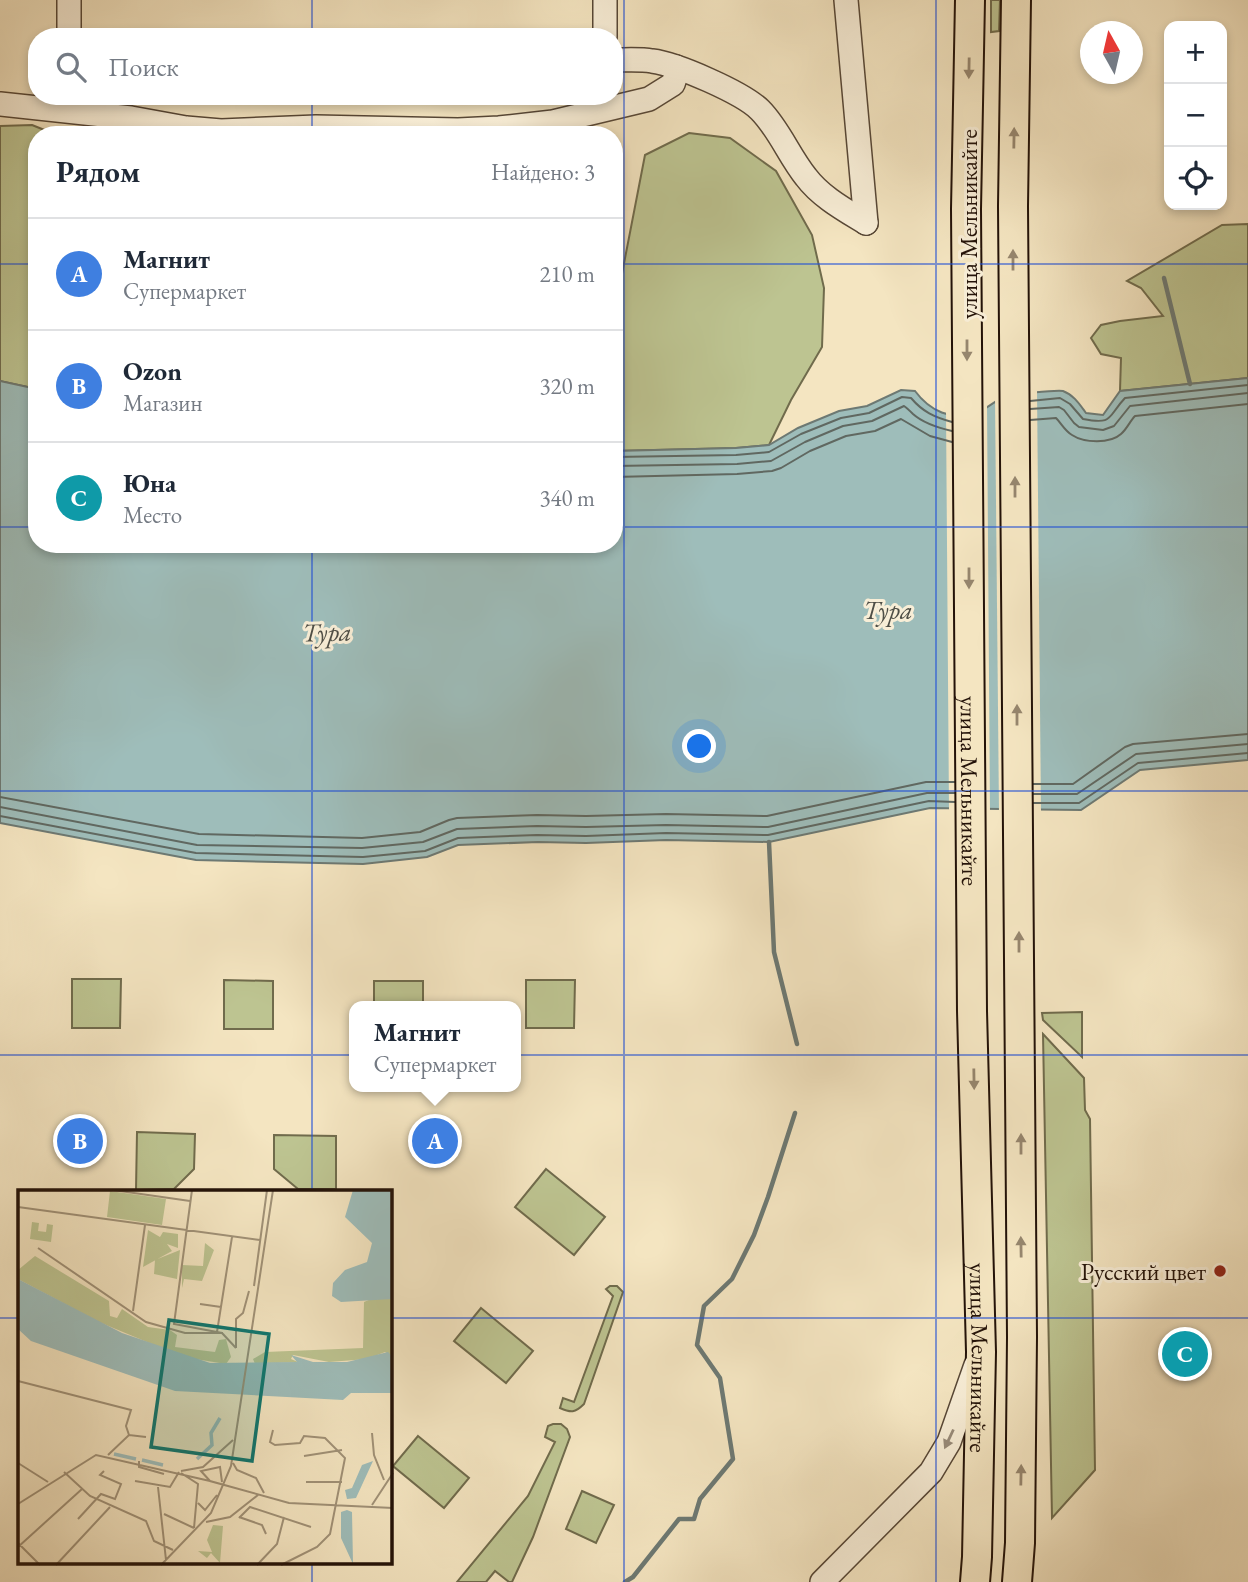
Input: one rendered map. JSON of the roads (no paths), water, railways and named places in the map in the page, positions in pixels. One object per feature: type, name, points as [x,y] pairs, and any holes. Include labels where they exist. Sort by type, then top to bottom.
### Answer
[{"type":"main road","name":"улица Мельникайте","points":[[970,0],[966,209],[972,1011],[981,1352],[976,1569]]},
{"type":"main road","name":"улица Мельникайте","points":[[1016,0],[1013,206],[1023,1337],[1017,1582]]},
{"type":"main road","points":[[1020,1543],[1027,1582]]},
{"type":"street","points":[[69,0],[69,28]]},
{"type":"street","points":[[605,0],[605,28]]},
{"type":"street","points":[[623,60],[650,61],[676,67],[750,102],[771,123],[807,179],[836,205],[866,223],[846,0]]},
{"type":"street","points":[[517,126],[553,122],[649,99],[673,84],[676,67]]},
{"type":"street","points":[[0,104],[131,118],[175,126]]},
{"type":"street","points":[[822,1582],[931,1472],[949,1442],[981,1352]]},
{"type":"water","name":"Тура","points":[[1248,378],[1248,760],[1140,770],[1081,810],[930,808],[769,842],[666,840],[458,845],[427,857],[363,864],[196,860],[0,823],[0,381],[28,387],[28,553],[623,553],[623,451],[769,445],[798,428],[839,411],[867,406],[901,390],[915,391],[934,409],[958,416],[980,412],[1008,396],[1063,391],[1074,398],[1086,413],[1103,415],[1120,391]]},
{"type":"waterway","points":[[1164,278],[1190,384]]},
{"type":"waterway","points":[[769,842],[774,952],[797,1044]]},
{"type":"waterway","points":[[625,1582],[633,1577],[679,1519],[694,1519],[700,1499],[733,1459],[720,1378],[697,1345],[704,1306],[732,1279],[754,1235],[795,1113]]},
{"type":"place","name":"Ozon","points":[[80,1141]]},
{"type":"place","name":"Магнит","points":[[435,1141]]},
{"type":"place","name":"Русский цвет","points":[[1220,1271]]},
{"type":"place","name":"Юна","points":[[1185,1354]]}]
